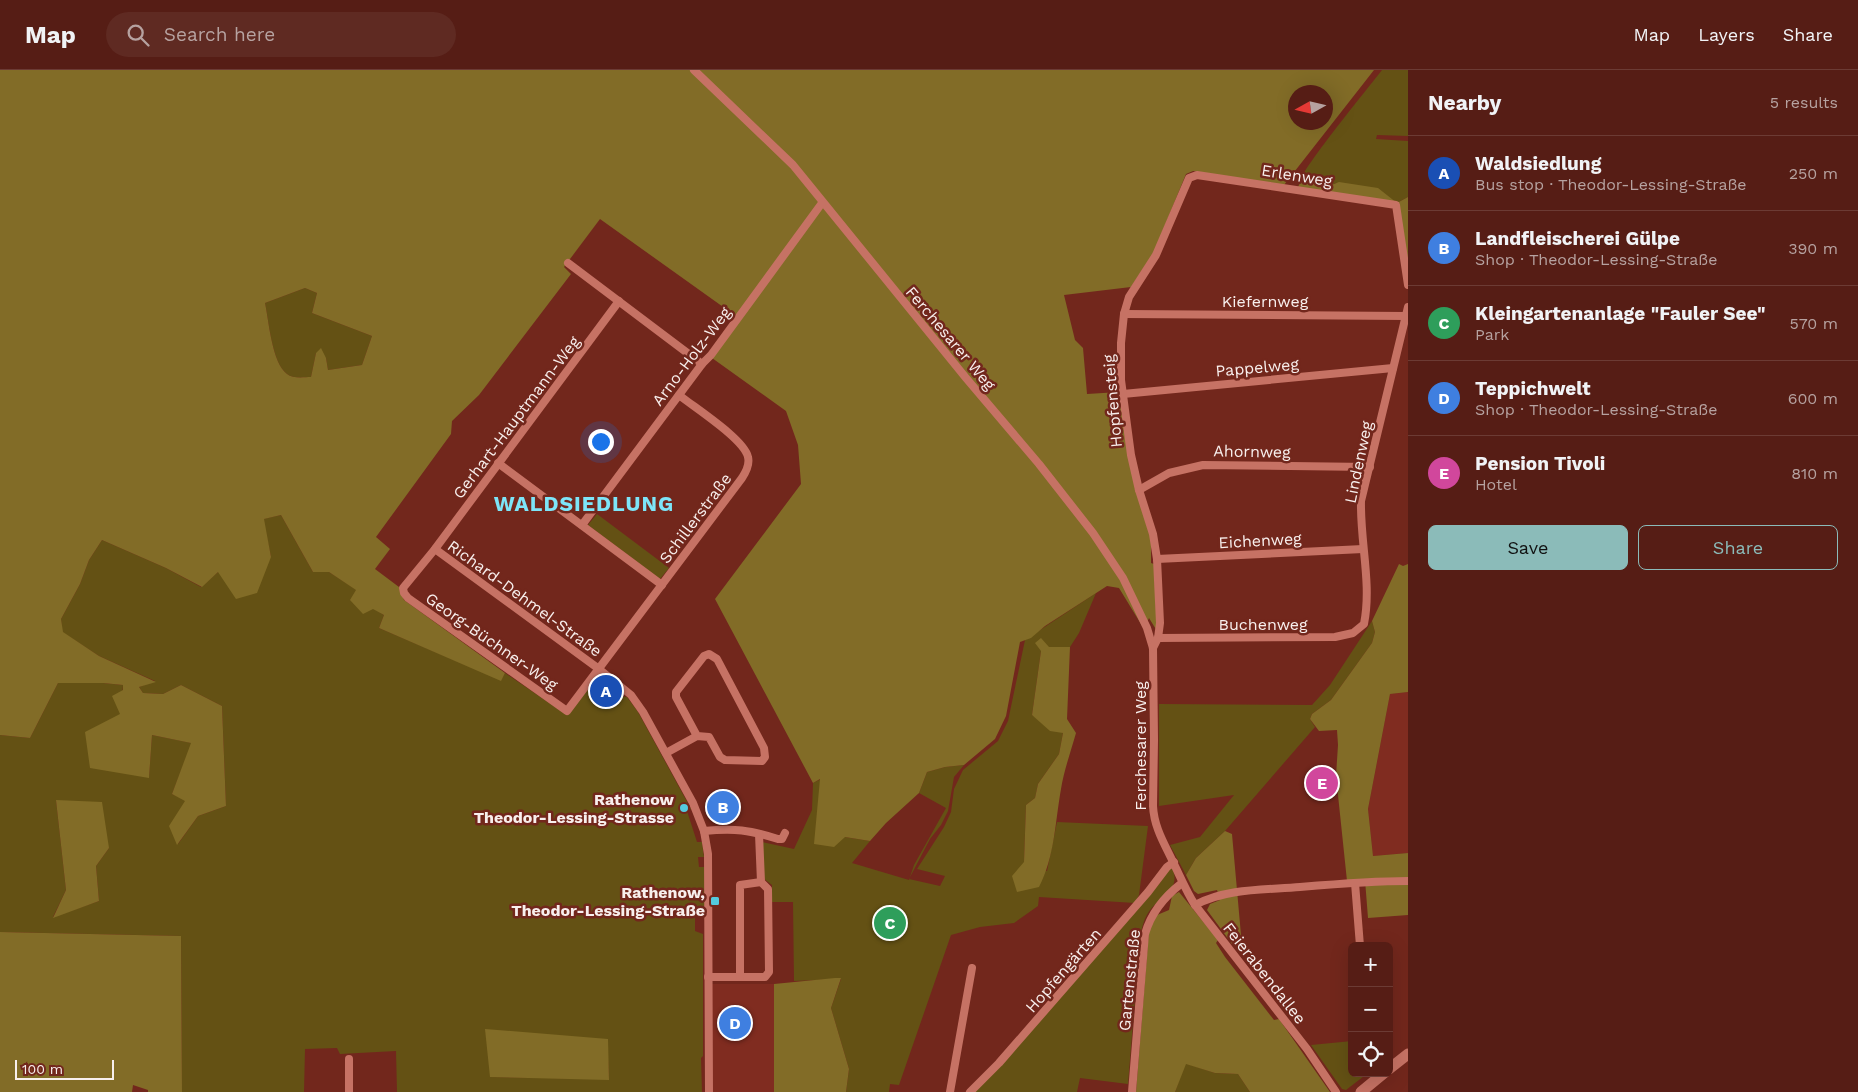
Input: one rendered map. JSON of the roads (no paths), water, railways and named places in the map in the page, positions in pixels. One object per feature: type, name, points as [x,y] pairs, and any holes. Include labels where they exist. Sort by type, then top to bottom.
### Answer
[{"type":"main road","points":[[1393,1066],[1408,1054]]},
{"type":"main road","points":[[1361,1092],[1379,1077]]},
{"type":"street","name":"Ferchesarer Weg","points":[[694,70],[781,154],[1039,464],[1093,532],[1123,578],[1147,628],[1153,648],[1153,816],[1160,837],[1175,866]]},
{"type":"street","name":"Erlenweg","points":[[1193,175],[1396,205],[1408,285]]},
{"type":"street","name":"Hopfensteig","points":[[1158,638],[1160,623],[1157,559],[1153,534],[1132,462],[1120,364],[1124,314],[1132,290],[1156,255],[1189,178],[1193,175]]},
{"type":"street","name":"Arno-Holz-Weg","points":[[582,525],[702,364],[711,355],[822,203]]},
{"type":"street","points":[[568,263],[702,364]]},
{"type":"street","name":"Gerhart-Hauptmann-Weg","points":[[435,548],[619,301]]},
{"type":"street","name":"Kiefernweg","points":[[1124,314],[1407,311]]},
{"type":"street","name":"Lindenweg","points":[[1364,624],[1366,592],[1362,501],[1407,311]]},
{"type":"street","name":"Pappelweg","points":[[1123,394],[1393,368]]},
{"type":"street","name":"Schillerstraße","points":[[599,669],[742,478],[748,467],[749,457],[736,438],[679,396]]},
{"type":"street","points":[[498,463],[662,585]]},
{"type":"street","name":"Ahornweg","points":[[1139,490],[1170,473],[1203,465],[1370,467]]},
{"type":"street","name":"Georg-Büchner-Weg","points":[[435,548],[403,588],[408,598],[567,711],[599,669]]},
{"type":"street","name":"Richard-Dehmel-Straße","points":[[435,548],[599,669],[631,695],[666,753],[693,804],[704,831],[708,854],[709,1092]]},
{"type":"street","name":"Eichenweg","points":[[1157,559],[1363,549]]},
{"type":"street","name":"Buchenweg","points":[[1158,638],[1330,637],[1353,633],[1364,624]]},
{"type":"street","name":"Ferchesarer Weg","points":[[1153,648],[1158,638]]},
{"type":"street","points":[[666,753],[697,736],[709,737],[720,756],[725,760],[762,761],[765,757],[764,748],[717,660],[710,654],[704,656],[676,692],[676,697],[697,736]]},
{"type":"street","points":[[704,831],[744,830],[778,839],[782,838],[785,833]]},
{"type":"street","points":[[708,977],[765,977],[769,972],[768,889],[760,882],[760,834]]},
{"type":"street","name":"Feierabendallee","points":[[1175,866],[1182,883],[1195,905],[1307,1049],[1336,1092]]},
{"type":"street","name":"Hopfengärten","points":[[970,1092],[999,1063],[1148,892],[1167,867],[1175,866]]},
{"type":"street","points":[[1195,905],[1208,898],[1230,893],[1355,883],[1408,881]]},
{"type":"street","points":[[740,977],[740,885],[760,882]]},
{"type":"street","name":"Gartenstraße","points":[[1132,1092],[1145,934],[1152,915],[1182,883]]},
{"type":"street","points":[[1355,883],[1360,942]]},
{"type":"street","points":[[950,1092],[961,1009],[972,968]]},
{"type":"street","points":[[349,1059],[349,1092]]},
{"type":"place","name":"Waldsiedlung","points":[[606,691]]},
{"type":"place","name":"Pension Tivoli","points":[[1322,783]]},
{"type":"place","name":"Landfleischerei Gülpe","points":[[723,807]]},
{"type":"place","name":"Rathenow Theodor-Lessing-Strasse","points":[[684,808]]},
{"type":"place","name":"Rathenow, Theodor-Lessing-Straße","points":[[715,901]]},
{"type":"place","name":"Kleingartenanlage \"Fauler See\"","points":[[890,923]]},
{"type":"place","name":"Teppichwelt","points":[[735,1023]]},
{"type":"district","name":"WALDSIEDLUNG","points":[[584,504]]}]
